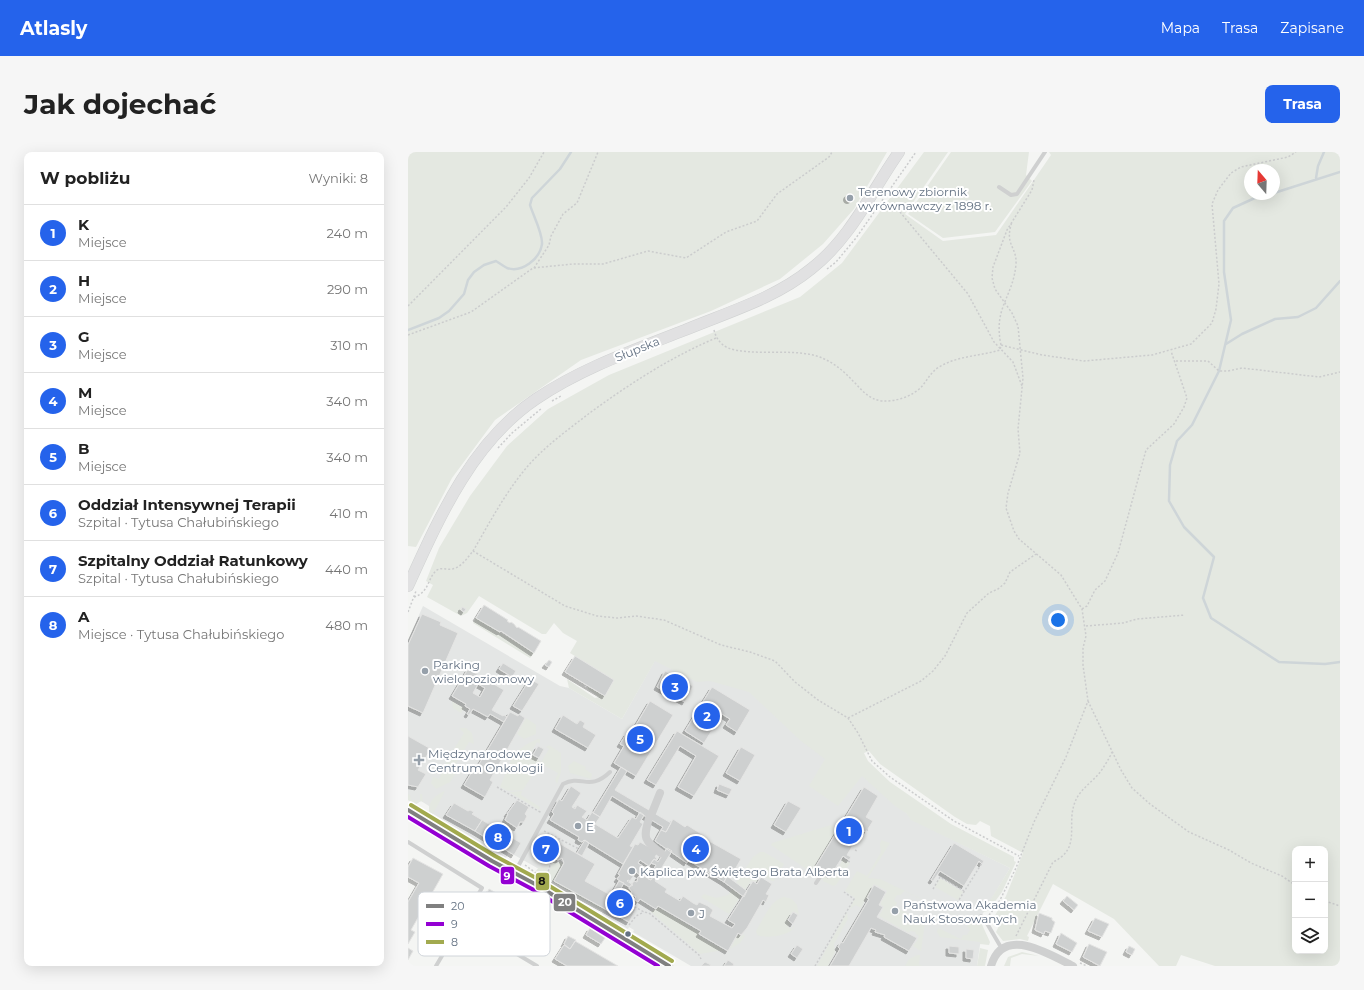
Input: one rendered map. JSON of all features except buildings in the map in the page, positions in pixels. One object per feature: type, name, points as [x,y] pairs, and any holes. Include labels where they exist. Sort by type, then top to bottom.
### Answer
[{"type":"street","name":"Słupska","points":[[411,585],[444,509],[458,485],[504,426],[519,412],[536,399],[590,369],[765,298],[797,279],[825,257],[849,231],[899,152]]},
{"type":"street","points":[[660,793],[651,815],[645,837],[647,842],[661,853]]},
{"type":"street","points":[[408,810],[548,892]]},
{"type":"street","points":[[550,893],[669,966]]},
{"type":"street","points":[[991,966],[995,957],[1002,950],[1015,944],[1029,946],[1073,966]]},
{"type":"lane","points":[[999,187],[1014,195],[1017,194],[1045,152]]},
{"type":"lane","points":[[515,872],[563,784],[572,780],[589,783],[600,779],[610,772]]},
{"type":"lane","points":[[408,842],[482,888],[480,892]]},
{"type":"lane","points":[[816,883],[824,871]]},
{"type":"lane","points":[[981,916],[985,920],[1002,950]]},
{"type":"lane","points":[[436,966],[442,956]]},
{"type":"lane","points":[[520,956],[537,966]]},
{"type":"path","points":[[408,306],[506,208],[529,178],[544,152]]},
{"type":"path","points":[[408,335],[471,312],[533,268],[549,245],[551,236],[563,214],[577,203],[598,152]]},
{"type":"path","points":[[533,268],[573,264],[603,264],[648,251],[686,258],[726,232],[757,221],[777,194],[829,157],[832,152]]},
{"type":"path","points":[[824,271],[836,262],[856,238],[916,152]]},
{"type":"path","points":[[1001,345],[1042,355],[1084,361],[1152,356],[1191,344],[1212,323],[1219,284],[1212,204],[1218,190],[1231,173],[1241,167],[1288,157],[1296,152]]},
{"type":"path","points":[[1028,177],[1034,180],[1032,190],[1007,230],[993,267],[992,278],[995,289],[1012,313],[1018,326],[1021,349],[1023,390],[1018,429],[1020,453],[1008,493],[1006,508],[1014,531],[1019,540],[1061,575],[1077,598],[1082,609],[1085,626],[1083,665],[1088,702],[1112,752],[1132,788],[1150,804],[1189,832],[1229,850],[1256,866],[1282,876],[1292,883]]},
{"type":"path","points":[[900,212],[968,294],[1000,350],[1013,362],[1023,390]]},
{"type":"path","points":[[1000,350],[1001,345],[998,325],[1015,271],[1016,261],[1008,234],[1014,217]]},
{"type":"path","points":[[714,328],[716,338],[728,348],[812,355],[825,360],[838,367],[866,396],[882,401],[907,397],[916,392],[929,375],[948,363],[1000,350]]},
{"type":"path","points":[[414,597],[421,595],[436,571],[441,568],[451,570],[457,568],[473,551],[501,502],[528,466],[560,435],[660,365],[690,349],[716,338]]},
{"type":"path","points":[[1082,609],[1087,606],[1094,590],[1105,581],[1118,553],[1146,450],[1174,424],[1184,407],[1186,398],[1176,361],[1171,351]]},
{"type":"path","points":[[1176,361],[1208,361],[1219,371],[1242,368],[1319,377],[1340,372]]},
{"type":"path","points":[[549,403],[562,395]]},
{"type":"path","points":[[497,449],[512,433],[543,407]]},
{"type":"path","points":[[473,551],[565,606],[597,616],[617,618],[636,616],[664,620],[721,645],[750,652],[775,661],[795,682],[818,700],[848,718],[858,733],[872,761],[890,777],[954,821],[1019,856]]},
{"type":"path","points":[[848,718],[899,694],[921,681],[933,671],[945,656],[967,613],[989,593],[998,589],[1005,583],[1010,572],[1036,554]]},
{"type":"path","points":[[408,612],[414,597],[411,585]]},
{"type":"path","points":[[1085,626],[1123,623],[1137,619],[1185,615]]},
{"type":"path","points":[[985,920],[1004,894],[1018,862],[1019,856],[1066,756],[1088,702]]},
{"type":"path","points":[[1015,944],[1016,933],[1053,862],[1060,859],[1071,842],[1073,805],[1086,785],[1101,771],[1112,752]]},
{"type":"path","points":[[497,787],[540,812],[536,818]]},
{"type":"path","points":[[544,830],[579,849]]},
{"type":"path","points":[[546,879],[551,862],[562,860]]},
{"type":"path","points":[[520,862],[536,873]]},
{"type":"path","points":[[958,903],[982,863]]},
{"type":"path","points":[[933,889],[940,877],[964,892]]},
{"type":"path","points":[[815,966],[854,899],[844,892]]},
{"type":"path","points":[[624,900],[644,912],[649,913],[699,955],[701,959]]},
{"type":"path","points":[[1328,902],[1340,906]]},
{"type":"path","points":[[630,925],[636,916],[644,912]]},
{"type":"shaded area","points":[[408,152],[887,152],[854,209],[823,244],[780,279],[711,311],[581,360],[495,420],[452,478],[416,547],[408,546]]},
{"type":"shaded area","points":[[924,152],[948,152],[905,214],[943,241],[996,235],[1051,155],[1049,152],[1340,152],[1340,966],[1215,966],[1181,955],[1176,966],[1159,966],[1114,919],[1053,884],[1027,936],[1029,937],[1028,941],[1020,939],[1003,941],[996,932],[999,926],[993,919],[1006,896],[1023,853],[991,836],[990,826],[980,821],[976,825],[967,824],[955,817],[880,764],[869,751],[864,753],[868,761],[890,782],[951,824],[1014,857],[1014,861],[1016,862],[1002,892],[988,911],[983,912],[1010,868],[911,820],[906,813],[895,806],[862,776],[838,806],[809,786],[825,759],[801,741],[749,692],[710,681],[697,682],[655,661],[622,719],[569,688],[567,679],[595,698],[599,697],[588,689],[588,687],[605,696],[614,680],[570,653],[577,641],[563,633],[554,623],[546,634],[542,634],[479,596],[467,613],[461,616],[427,597],[433,585],[426,581],[439,548],[470,496],[507,446],[548,409],[609,375],[800,297],[842,263]]},
{"type":"shaded area","points":[[951,152],[1029,152],[1026,175],[1032,181],[995,232],[943,238],[908,214]]},
{"type":"shaded area","points":[[423,606],[560,686],[569,688],[622,719],[671,632],[835,720],[911,819],[1010,868],[976,925],[982,931],[977,966],[691,966],[633,932],[634,930],[629,927],[628,929],[602,914],[603,911],[551,881],[553,877],[509,852],[506,858],[430,812],[429,806],[421,801],[416,804],[408,800],[408,640]]},
{"type":"shaded area","points":[[476,618],[534,653],[530,658],[473,623]]},
{"type":"shaded area","points":[[452,701],[464,708],[461,713],[453,708]]},
{"type":"shaded area","points":[[526,718],[536,725],[536,734],[524,739],[517,734]]},
{"type":"shaded area","points":[[459,728],[466,728],[472,733],[474,744],[469,742],[452,770],[456,773],[450,782],[436,789],[431,783],[433,777],[439,779],[447,760],[464,733]]},
{"type":"shaded area","points":[[540,739],[540,744],[537,742],[530,755],[541,762],[549,749],[546,747],[549,745],[561,753],[561,772],[557,784],[555,780],[558,773],[540,763],[523,790],[508,791],[500,787],[509,764],[517,752],[529,743]]},
{"type":"shaded area","points":[[574,761],[586,767],[585,769],[592,774],[591,779],[570,773],[568,766]]},
{"type":"shaded area","points":[[445,791],[433,814],[429,812],[431,801]]},
{"type":"shaded area","points":[[522,791],[521,795],[540,807],[539,810],[509,792]]},
{"type":"shaded area","points":[[408,794],[410,795],[411,800],[420,800],[420,794],[422,794],[423,802],[421,801],[416,804],[408,800]]},
{"type":"shaded area","points":[[831,825],[838,829],[814,867],[821,872],[819,876],[815,875],[771,845],[772,843]]},
{"type":"shaded area","points":[[881,840],[890,843],[868,878],[880,879],[976,925],[979,918],[990,942],[989,945],[980,944],[980,942],[940,937],[937,932],[938,928],[961,939],[963,935],[967,935],[970,930],[967,926],[969,922],[904,891],[901,895],[897,895],[894,900],[897,903],[895,907],[925,922],[921,951],[913,946],[919,936],[915,933],[916,932],[910,931],[909,933],[879,916],[884,907],[880,904],[887,891],[874,884],[861,908],[856,905],[849,909],[855,898],[845,891],[857,871],[867,876],[881,852]]},
{"type":"shaded area","points":[[760,852],[764,852],[784,864],[774,881],[761,875],[756,882],[751,881],[729,914],[701,897],[704,894],[716,898],[728,895],[753,857]]},
{"type":"shaded area","points":[[843,859],[850,863],[836,885],[833,886],[823,881],[822,877],[824,873],[832,878]]},
{"type":"shaded area","points":[[561,862],[564,864],[554,881],[604,909],[602,911],[549,879],[548,875],[552,863]]},
{"type":"shaded area","points":[[547,864],[549,865],[544,875],[536,871],[539,867],[544,868]]},
{"type":"shaded area","points":[[940,878],[963,892],[958,900],[935,887]]},
{"type":"shaded area","points":[[784,897],[792,899],[797,905],[799,915],[793,911],[787,920],[790,922],[788,927],[792,929],[794,925],[794,928],[787,933],[777,936],[766,937],[757,935],[756,931],[771,906],[779,899]]},
{"type":"shaded area","points":[[658,907],[700,932],[698,935],[724,950],[700,954],[651,912]]},
{"type":"shaded area","points":[[847,912],[848,919],[834,944],[835,952],[828,966],[817,966]]},
{"type":"shaded area","points":[[738,934],[742,936],[743,934],[745,936],[740,943],[730,949]]},
{"type":"shaded area","points":[[980,948],[988,950],[985,966],[977,966]]},
{"type":"shaded area","points":[[1022,952],[1039,956],[1022,954],[1011,958],[1010,966],[1004,966],[1008,957]]},
{"type":"shaded area","points":[[920,955],[919,965],[923,966],[905,966],[909,959]]},
{"type":"waterway","points":[[408,330],[439,318],[449,311],[464,294],[468,280],[474,272],[484,265],[496,261],[507,268],[513,269],[524,267],[534,260],[541,250],[542,240],[530,205],[532,198],[560,169],[571,152]]},
{"type":"waterway","points":[[1316,178],[1318,166],[1324,152]]},
{"type":"waterway","points":[[1280,191],[1340,172]]},
{"type":"waterway","points":[[1250,200],[1233,208],[1224,221],[1224,272],[1231,320],[1219,371],[1192,425],[1177,441],[1170,465],[1169,501],[1184,527],[1214,557],[1203,598],[1211,618],[1279,662],[1325,664],[1340,662]]},
{"type":"waterway","points":[[1226,344],[1242,334],[1275,319],[1298,317],[1316,308],[1340,281]]},
{"type":"transit line","name":"8","points":[[411,805],[495,856],[538,879],[672,961]]},
{"type":"transit line","name":"20","points":[[408,810],[492,861],[548,892]]},
{"type":"transit line","name":"9","points":[[408,817],[489,866],[537,892]]},
{"type":"transit line","name":"20","points":[[550,893],[669,966]]},
{"type":"transit line","name":"9","points":[[550,900],[658,966]]},
{"type":"place","name":"Terenowy zbiornik wyrównawczy z 1898 r.","points":[[850,198]]},
{"type":"place","name":"Parking wielopoziomowy","points":[[425,671]]},
{"type":"place","name":"G","points":[[675,687]]},
{"type":"place","name":"H","points":[[707,716]]},
{"type":"place","name":"B","points":[[640,739]]},
{"type":"place","name":"Międzynarodowe Centrum Onkologii","points":[[419,760]]},
{"type":"place","name":"E","points":[[578,826]]},
{"type":"place","name":"K","points":[[849,831]]},
{"type":"place","name":"A","points":[[498,837]]},
{"type":"place","name":"Szpitalny Oddział Ratunkowy","points":[[546,849]]},
{"type":"place","name":"M","points":[[696,849]]},
{"type":"place","name":"Kaplica pw. Świętego Brata Alberta","points":[[632,871]]},
{"type":"place","name":"Oddział Intensywnej Terapii","points":[[620,903]]},
{"type":"place","name":"Państwowa Akademia Nauk Stosowanych","points":[[895,911]]},
{"type":"place","name":"J","points":[[691,913]]}]
